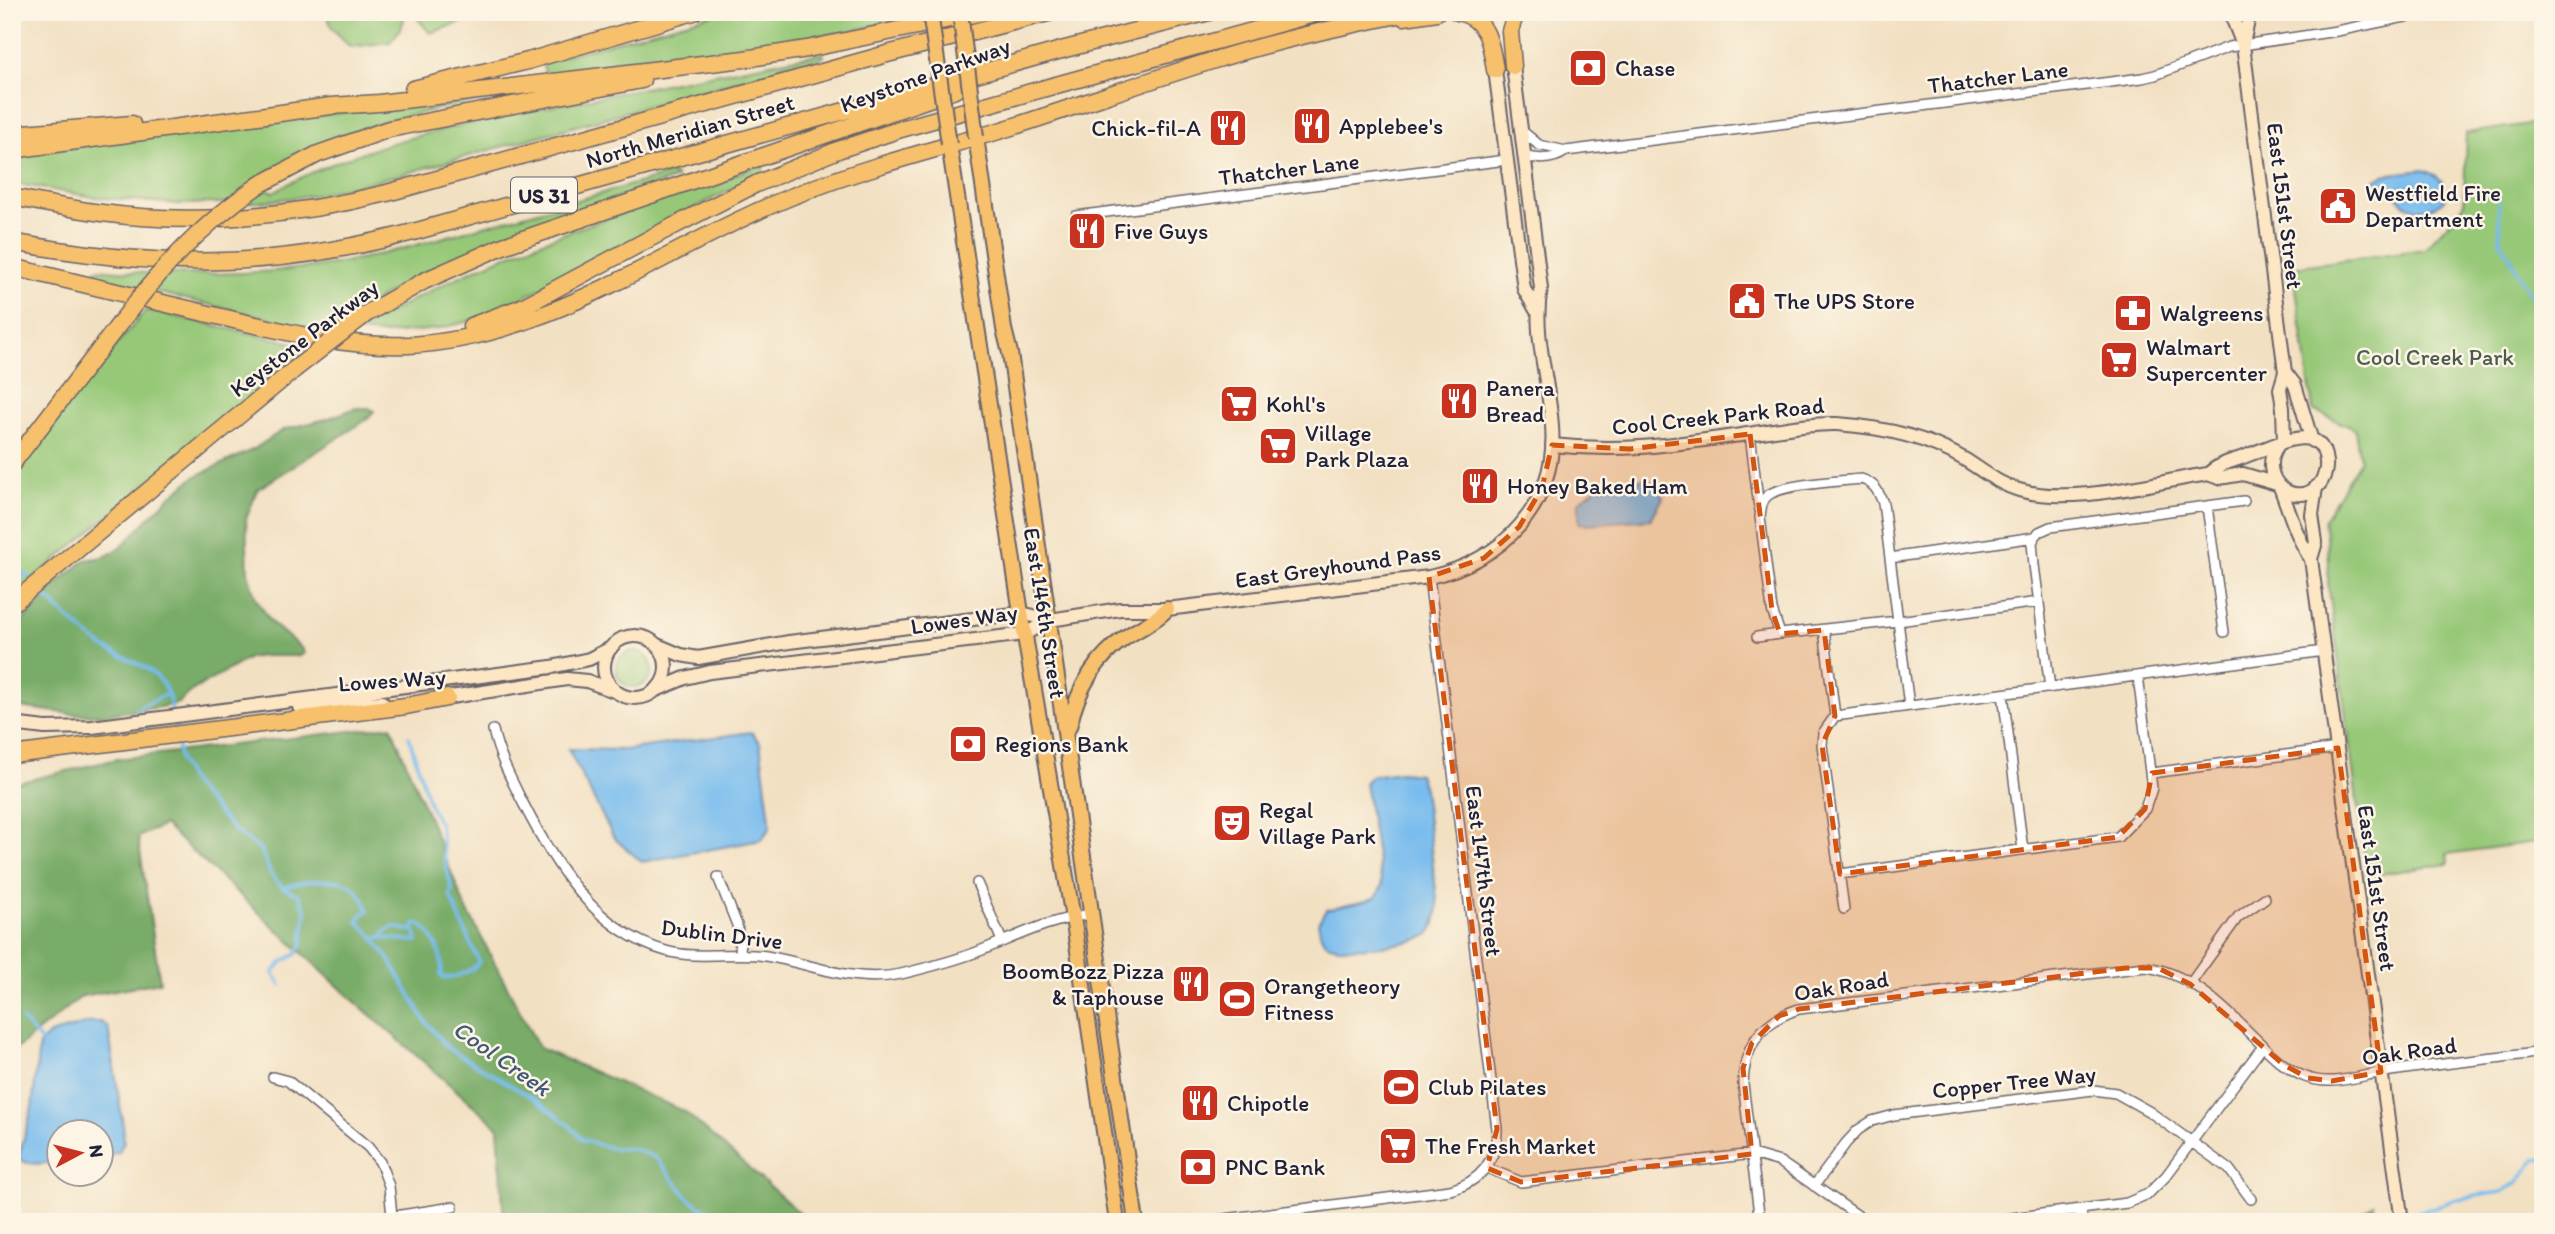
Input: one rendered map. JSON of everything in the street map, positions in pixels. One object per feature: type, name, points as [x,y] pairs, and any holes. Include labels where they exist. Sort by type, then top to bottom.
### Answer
[{"type":"highway","points":[[331,106],[481,74],[694,12]]},
{"type":"highway","points":[[12,150],[331,106],[379,103],[744,59],[807,49],[984,12]]},
{"type":"highway","name":"North Meridian Street","points":[[12,197],[102,213],[178,219],[254,217],[312,210],[387,193],[887,54],[1052,12]]},
{"type":"highway","name":"North Meridian Street","points":[[12,242],[112,258],[189,263],[256,260],[342,249],[430,227],[1065,49],[1209,12]]},
{"type":"highway","points":[[344,342],[426,337],[483,323],[522,307],[722,200],[827,154],[901,129],[1321,12]]},
{"type":"highway","points":[[12,267],[273,329],[344,342],[425,344],[474,336],[521,323],[586,295],[792,196],[858,172],[976,137],[1216,59],[1283,40],[1413,12]]},
{"type":"highway","points":[[1360,23],[1437,12]]},
{"type":"highway","points":[[1457,12],[1474,18],[1485,30],[1491,44],[1494,70]]},
{"type":"highway","points":[[1513,66],[1510,31],[1516,12]]},
{"type":"highway","name":"Keystone Parkway","points":[[12,604],[295,369],[366,314],[424,281],[492,251],[919,103],[1065,49]]},
{"type":"highway","points":[[12,464],[154,278],[187,242],[259,185],[318,154],[389,130],[744,59]]},
{"type":"highway","points":[[12,134],[124,124],[197,123]]},
{"type":"highway","points":[[12,755],[406,706],[447,698]]},
{"type":"main road","name":"East 146th Street","points":[[930,12],[1021,613],[1073,917],[1117,1222]]},
{"type":"main road","name":"East 146th Street","points":[[960,12],[976,137],[1050,621],[1136,1222]]},
{"type":"main road","points":[[1067,739],[1077,698],[1102,659],[1127,636],[1157,620],[1167,610]]},
{"type":"street","name":"East 151st Street","points":[[2230,12],[2243,45],[2285,372],[2280,389],[2283,408],[2281,443]]},
{"type":"street","name":"East 151st Street","points":[[2243,45],[2250,12]]},
{"type":"street","name":"Thatcher Lane","points":[[1522,131],[1539,145],[1566,151],[2142,78],[2229,47],[2337,31],[2428,12]]},
{"type":"street","name":"East Greyhound Pass","points":[[1050,621],[1120,609],[1167,610],[1429,577],[1452,572],[1484,558],[1519,527],[1532,509],[1549,467],[1552,423],[1536,310],[1541,288],[1513,66]]},
{"type":"street","name":"East Greyhound Pass","points":[[1494,70],[1524,289],[1536,310]]},
{"type":"street","name":"Thatcher Lane","points":[[1523,156],[1538,159],[1558,157],[1566,151]]},
{"type":"street","name":"Thatcher Lane","points":[[1076,216],[1506,160]]},
{"type":"street","name":"East 151st Street","points":[[2285,372],[2295,385],[2312,441]]},
{"type":"street","name":"Cool Creek Park Road","points":[[1552,445],[1630,449],[1834,424],[1883,429],[1906,435],[1947,450],[2020,491],[2075,494],[2208,474],[2219,478],[2243,474],[2278,485]]},
{"type":"street","points":[[1750,434],[1772,610],[1780,634]]},
{"type":"street","points":[[2298,437],[2312,441],[2322,449],[2326,462],[2324,476],[2316,487],[2298,494],[2278,485],[2270,464],[2271,457],[2281,443],[2298,437]]},
{"type":"street","name":"Cool Creek Park Road","points":[[2208,474],[2217,465],[2281,443]]},
{"type":"street","points":[[1760,517],[1765,497],[1774,492],[1861,479],[1870,482],[1878,490],[1883,503],[1909,706]]},
{"type":"street","name":"East 151st Street","points":[[2278,485],[2302,546],[2311,559]]},
{"type":"street","name":"East 151st Street","points":[[2316,487],[2312,515],[2316,542],[2311,559],[2402,1222]]},
{"type":"street","points":[[2050,688],[2032,542],[2039,532],[2050,527],[2244,501]]},
{"type":"street","points":[[2207,506],[2224,632]]},
{"type":"street","points":[[1890,558],[2035,537]]},
{"type":"street","name":"East 147th Street","points":[[1429,577],[1497,1129],[1496,1148],[1487,1168]]},
{"type":"street","points":[[1757,637],[2039,602]]},
{"type":"street","name":"Lowes Way","points":[[12,724],[62,729],[106,725],[566,665],[589,659],[622,639],[633,636],[644,638],[681,655],[698,658],[789,642],[1021,613],[1050,621]]},
{"type":"street","name":"Lowes Way","points":[[249,708],[447,698],[567,679],[587,681],[636,698],[685,678],[710,672],[1025,634],[1050,621]]},
{"type":"street","points":[[1824,630],[1835,716],[1823,733],[1822,746],[1844,909]]},
{"type":"street","points":[[654,691],[663,680],[666,666],[657,645]]},
{"type":"street","points":[[611,648],[605,671],[609,683],[617,692]]},
{"type":"street","points":[[1835,716],[2324,651]]},
{"type":"street","points":[[1840,874],[2118,837],[2145,808],[2152,788],[2138,676]]},
{"type":"street","points":[[2003,694],[2023,849]]},
{"type":"street","name":"Dublin Drive","points":[[493,730],[502,762],[550,854],[575,888],[601,913],[630,935],[667,951],[767,956],[849,976],[877,978],[936,965],[1035,927],[1092,914]]},
{"type":"street","points":[[2152,773],[2338,748]]},
{"type":"street","points":[[718,877],[737,925],[741,954]]},
{"type":"street","points":[[977,883],[1002,941]]},
{"type":"street","points":[[2190,984],[2238,917],[2265,898]]},
{"type":"street","name":"Oak Road","points":[[1760,1222],[1743,1068],[1752,1043],[1768,1024],[1791,1011],[2126,968],[2158,968],[2190,984],[2228,1012],[2284,1065],[2308,1078],[2332,1081],[2381,1072],[2543,1052]]},
{"type":"street","points":[[1981,1222],[2127,1203],[2148,1194],[2166,1176],[2263,1046]]},
{"type":"street","points":[[273,1077],[288,1081],[368,1147],[385,1172],[392,1216]]},
{"type":"street","name":"Copper Tree Way","points":[[1814,1186],[1846,1143],[1872,1121],[1895,1115],[2093,1090],[2116,1093],[2132,1100],[2229,1170],[2251,1199]]},
{"type":"street","points":[[1201,1222],[1450,1190],[1471,1182],[1487,1168],[1521,1182],[1752,1154],[1780,1162],[1867,1222]]},
{"type":"street","points":[[356,1222],[453,1207]]},
{"type":"street","points":[[2081,1210],[2082,1222]]},
{"type":"highlighted area","points":[[1750,434],[1772,610],[1780,634],[1824,630],[1835,716],[1822,745],[1840,874],[2118,837],[2145,809],[2152,773],[2338,748],[2381,1072],[2332,1081],[2308,1078],[2284,1065],[2190,984],[2158,968],[2126,968],[1799,1009],[1779,1016],[1752,1043],[1743,1068],[1752,1154],[1521,1182],[1487,1168],[1497,1129],[1429,577],[1484,558],[1519,527],[1542,488],[1552,445],[1630,449]]},
{"type":"green space","points":[[326,12],[404,12],[404,20],[390,42],[350,47],[332,28]]},
{"type":"green space","points":[[412,12],[477,12],[478,17],[430,33]]},
{"type":"green space","points":[[721,12],[914,12],[915,18],[758,49],[546,75],[542,62]]},
{"type":"green space","points":[[823,53],[824,57],[403,174],[315,195],[259,202],[179,204],[93,197],[12,183],[12,155],[508,91],[509,95],[384,122],[323,144],[255,180],[273,192],[306,175],[376,148],[447,128]]},
{"type":"green space","name":"Cool Creek Park","points":[[2543,122],[2543,841],[2447,854],[2448,864],[2367,876],[2328,582],[2329,560],[2324,520],[2360,460],[2355,429],[2313,410],[2293,267],[2425,249],[2464,205],[2466,133]]},
{"type":"green space","points":[[762,165],[764,172],[486,317],[437,329],[388,334],[324,331],[94,278],[96,269],[215,274],[334,264],[404,248],[673,173],[676,178],[546,222],[462,255],[381,297],[344,323],[366,327],[412,300],[509,255]]},
{"type":"green space","points":[[146,310],[311,347],[12,596],[12,476],[85,382]]},
{"type":"green space","points":[[356,408],[369,408],[374,411],[366,420],[258,489],[246,518],[248,573],[256,599],[272,623],[304,653],[299,656],[249,658],[193,690],[178,703],[161,707],[102,715],[12,706],[12,632],[40,603],[47,591],[85,560],[104,557],[120,548],[169,497],[196,476],[254,449],[283,430]]},
{"type":"green space","points":[[634,651],[646,657],[652,669],[646,681],[634,687],[622,681],[616,669],[622,657]]},
{"type":"green space","points":[[391,726],[464,904],[539,1048],[684,1111],[810,1222],[504,1222],[498,1127],[352,999],[164,825],[138,837],[160,982],[82,996],[14,1051],[12,1049],[12,784],[117,759]]},
{"type":"green space","points":[[2374,1204],[2376,1222],[2349,1222]]},
{"type":"water","points":[[2423,170],[2438,177],[2445,188],[2444,200],[2427,209],[2408,206],[2389,191],[2371,182],[2384,175]]},
{"type":"water","points":[[1643,479],[1659,484],[1663,498],[1651,519],[1579,523],[1579,502],[1599,485]]},
{"type":"water","points":[[751,732],[760,743],[770,820],[770,828],[761,840],[642,862],[614,838],[568,749],[624,750]]},
{"type":"water","points":[[1401,772],[1419,774],[1424,789],[1438,908],[1433,928],[1421,938],[1394,944],[1346,947],[1326,943],[1318,923],[1326,910],[1376,897],[1382,886],[1365,783],[1371,776]]},
{"type":"water","points":[[92,1022],[101,1022],[108,1027],[123,1125],[124,1141],[119,1152],[116,1153],[116,1118],[46,1118],[46,1163],[28,1163],[19,1159],[32,1108],[39,1045],[50,1034]]},
{"type":"waterway","points":[[2498,195],[2500,239],[2530,295],[2543,313]]},
{"type":"waterway","name":"Cool Creek","points":[[12,562],[32,581]]},
{"type":"waterway","name":"Cool Creek","points":[[39,589],[95,641],[158,677],[168,695],[175,731]]},
{"type":"waterway","points":[[136,709],[167,694]]},
{"type":"waterway","points":[[373,937],[417,941],[414,927],[417,923],[428,932],[436,945],[441,961],[441,975],[444,978],[463,973],[479,962],[450,896],[452,889],[440,825],[430,806],[409,737]]},
{"type":"waterway","name":"Cool Creek","points":[[176,739],[180,761],[193,785],[234,830],[261,850],[271,875],[283,888],[299,895],[306,912],[302,945],[296,954],[281,963],[273,973],[281,985]]},
{"type":"waterway","name":"Cool Creek","points":[[283,888],[309,881],[329,880],[353,887],[368,911],[361,915],[358,922],[389,959],[426,1022],[448,1048],[534,1099],[567,1123],[583,1140],[611,1148],[635,1149],[656,1158],[689,1199],[710,1212],[715,1222]]},
{"type":"waterway","points":[[382,937],[392,927],[415,931]]},
{"type":"waterway","points":[[22,1020],[42,1042]]},
{"type":"waterway","name":"Cool Creek","points":[[2372,1222],[2424,1211],[2457,1199],[2501,1192],[2517,1183],[2536,1160],[2543,1159]]},
{"type":"place","name":"Chase","points":[[1588,68]]},
{"type":"place","name":"Applebee's","points":[[1312,126]]},
{"type":"place","name":"Chick-fil-A","points":[[1228,128]]},
{"type":"place","name":"Westfield Fire Department","points":[[2338,206]]},
{"type":"place","name":"Five Guys","points":[[1087,231]]},
{"type":"place","name":"The UPS Store","points":[[1747,301]]},
{"type":"place","name":"Walgreens","points":[[2133,313]]},
{"type":"place","name":"Walmart Supercenter","points":[[2119,360]]},
{"type":"place","name":"Panera Bread","points":[[1459,401]]},
{"type":"place","name":"Kohl's","points":[[1239,404]]},
{"type":"place","name":"Village Park Plaza","points":[[1278,446]]},
{"type":"place","name":"Honey Baked Ham","points":[[1480,486]]},
{"type":"place","name":"Regions Bank","points":[[968,744]]},
{"type":"place","name":"Regal Village Park","points":[[1232,823]]},
{"type":"place","name":"BoomBozz Pizza & Taphouse","points":[[1191,984]]},
{"type":"place","name":"Orangetheory Fitness","points":[[1237,999]]},
{"type":"place","name":"Club Pilates","points":[[1401,1087]]},
{"type":"place","name":"Chipotle","points":[[1200,1103]]},
{"type":"place","name":"The Fresh Market","points":[[1398,1146]]},
{"type":"place","name":"PNC Bank","points":[[1198,1167]]}]
